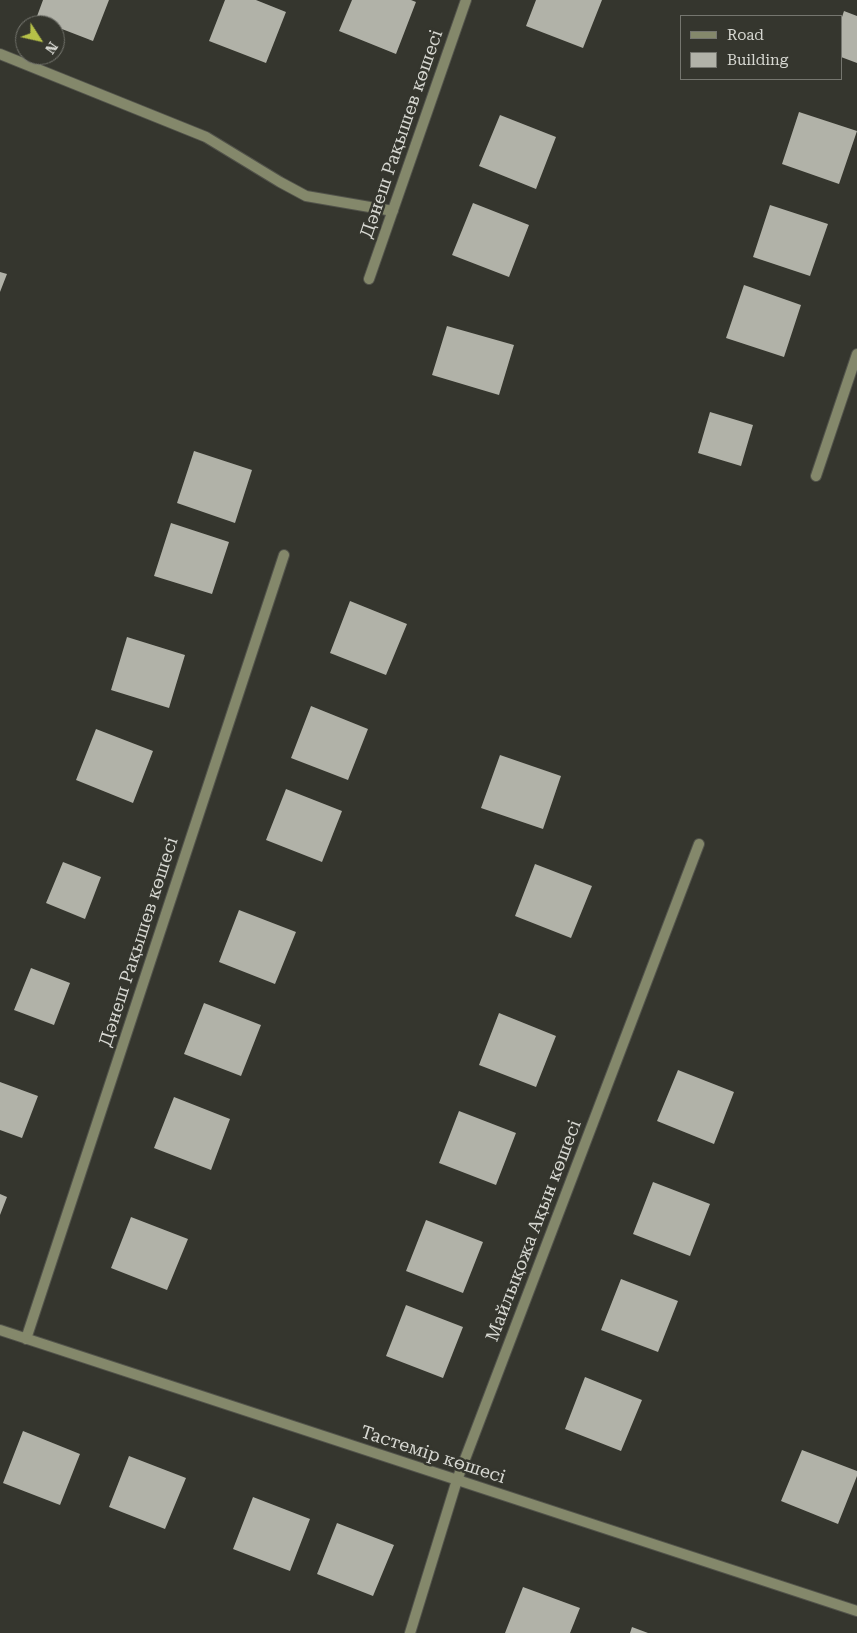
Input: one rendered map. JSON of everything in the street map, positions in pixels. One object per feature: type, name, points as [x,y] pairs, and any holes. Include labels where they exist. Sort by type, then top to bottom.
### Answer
[{"type":"street","name":"Дәнеш Рақышев көшесі","points":[[369,279],[466,0]]},
{"type":"street","points":[[0,54],[206,137],[306,196],[393,210]]},
{"type":"street","points":[[816,476],[857,354]]},
{"type":"street","name":"Дәнеш Рақышев көшесі","points":[[26,1339],[284,555]]},
{"type":"street","name":"Майлықожа Ақын көшесі","points":[[410,1633],[456,1480],[699,844]]},
{"type":"street","name":"Тастемір көшесі","points":[[0,1330],[857,1611]]},
{"type":"building","points":[[43,0],[109,0],[93,41],[65,30],[65,15],[37,15]]},
{"type":"building","points":[[225,0],[256,0],[286,12],[266,63],[209,41]]},
{"type":"building","points":[[352,0],[411,0],[416,2],[396,54],[339,31]]},
{"type":"building","points":[[536,0],[602,0],[583,48],[526,26]]},
{"type":"building","points":[[844,11],[857,16],[857,63],[842,57],[842,17]]},
{"type":"building","points":[[799,112],[857,131],[839,184],[782,164]]},
{"type":"building","points":[[500,115],[556,137],[536,189],[479,166]]},
{"type":"building","points":[[473,203],[529,225],[509,277],[452,255]]},
{"type":"building","points":[[770,205],[828,224],[810,276],[753,257]]},
{"type":"building","points":[[0,272],[7,274],[0,292]]},
{"type":"building","points":[[744,285],[801,305],[784,357],[726,338]]},
{"type":"building","points":[[447,326],[514,345],[499,395],[432,375]]},
{"type":"building","points":[[710,412],[753,425],[741,466],[698,453]]},
{"type":"building","points":[[194,451],[252,470],[235,523],[177,503]]},
{"type":"building","points":[[171,523],[229,542],[212,594],[154,576]]},
{"type":"building","points":[[350,601],[407,624],[386,675],[330,653]]},
{"type":"building","points":[[127,637],[185,655],[169,708],[111,690]]},
{"type":"building","points":[[311,706],[368,729],[348,780],[291,758]]},
{"type":"building","points":[[96,729],[153,751],[133,803],[76,780]]},
{"type":"building","points":[[500,755],[561,776],[543,829],[481,808]]},
{"type":"building","points":[[286,789],[342,811],[322,862],[266,840]]},
{"type":"building","points":[[63,862],[101,877],[85,919],[46,903]]},
{"type":"building","points":[[535,864],[592,886],[571,938],[515,916]]},
{"type":"building","points":[[239,910],[296,932],[275,984],[219,962]]},
{"type":"building","points":[[31,968],[70,983],[54,1025],[14,1010]]},
{"type":"building","points":[[204,1003],[261,1025],[241,1076],[184,1054]]},
{"type":"building","points":[[499,1013],[556,1036],[536,1087],[479,1065]]},
{"type":"building","points":[[678,1070],[734,1092],[714,1144],[657,1121]]},
{"type":"building","points":[[0,1082],[38,1096],[22,1138],[0,1130]]},
{"type":"building","points":[[174,1097],[230,1119],[211,1170],[154,1148]]},
{"type":"building","points":[[459,1111],[516,1133],[496,1185],[439,1163]]},
{"type":"building","points":[[653,1182],[710,1204],[690,1256],[633,1234]]},
{"type":"building","points":[[0,1194],[7,1197],[0,1215]]},
{"type":"building","points":[[131,1217],[188,1239],[167,1290],[111,1268]]},
{"type":"building","points":[[426,1220],[483,1242],[463,1293],[406,1271]]},
{"type":"building","points":[[621,1279],[678,1301],[658,1352],[601,1330]]},
{"type":"building","points":[[406,1305],[463,1327],[443,1378],[386,1356]]},
{"type":"building","points":[[585,1377],[642,1400],[621,1451],[565,1429]]},
{"type":"building","points":[[23,1431],[80,1454],[60,1505],[3,1483]]},
{"type":"building","points":[[802,1450],[857,1471],[857,1476],[838,1524],[781,1501]]},
{"type":"building","points":[[129,1456],[186,1478],[165,1529],[109,1507]]},
{"type":"building","points":[[253,1497],[310,1519],[290,1571],[233,1549]]},
{"type":"building","points":[[337,1523],[394,1545],[373,1596],[317,1574]]},
{"type":"building","points":[[523,1587],[580,1608],[570,1633],[505,1633]]},
{"type":"building","points":[[632,1627],[648,1633],[630,1633]]}]
